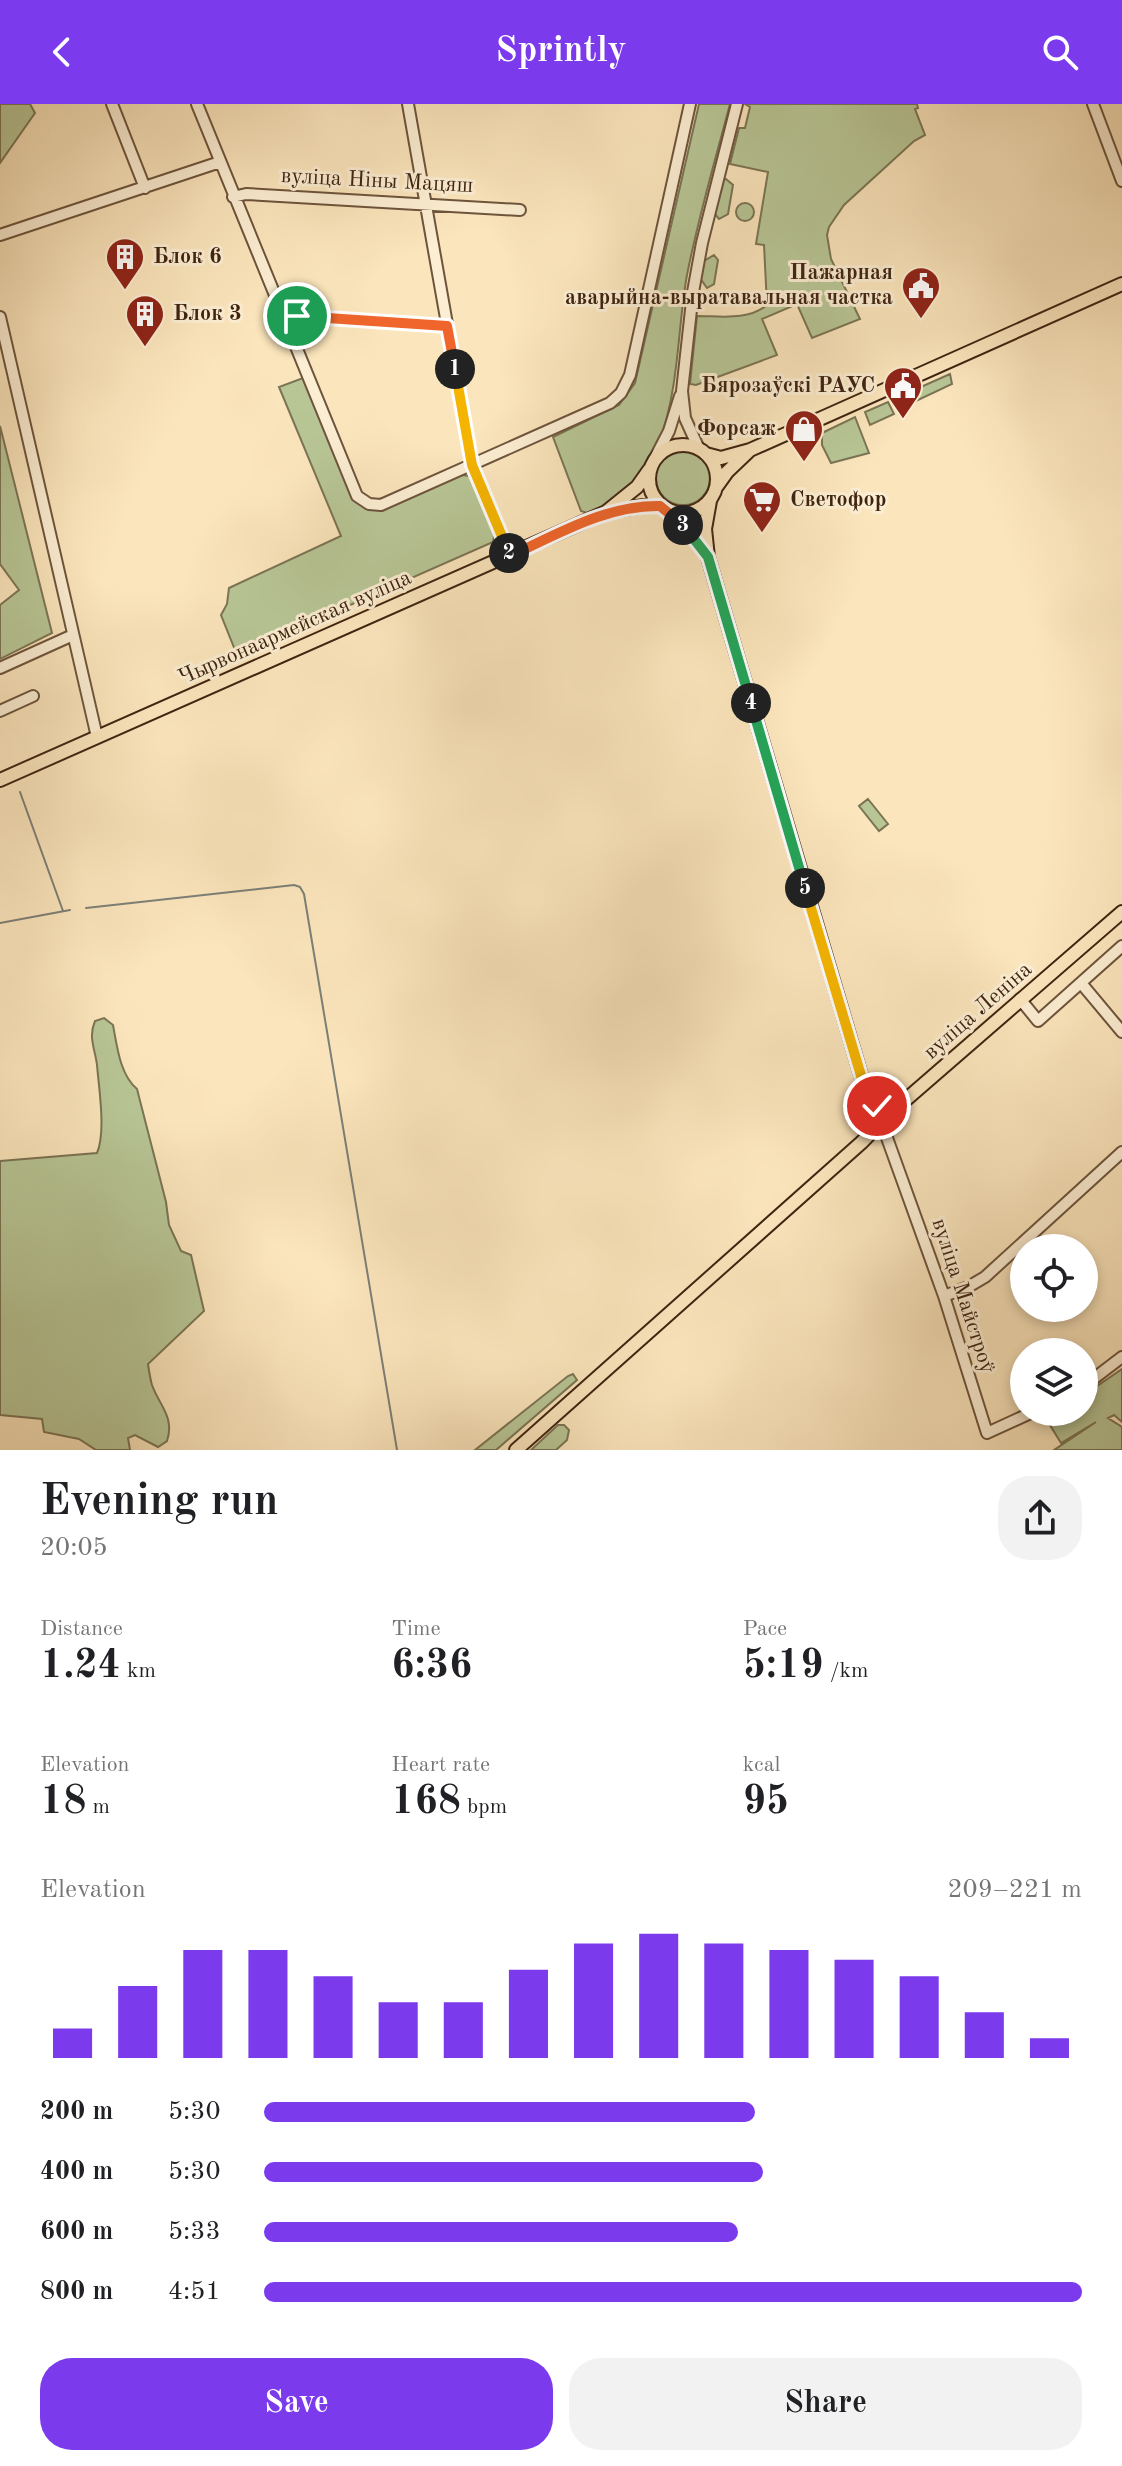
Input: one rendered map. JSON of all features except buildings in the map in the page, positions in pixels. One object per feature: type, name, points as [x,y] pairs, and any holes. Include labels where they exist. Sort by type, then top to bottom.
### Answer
[{"type":"main road","points":[[708,557],[695,537],[652,496],[648,483],[652,464],[664,450],[675,445],[688,445],[721,458],[750,450],[1122,284]]},
{"type":"main road","points":[[516,1450],[882,1124],[870,1100],[708,557],[705,529],[710,501],[727,472],[750,450]]},
{"type":"main road","points":[[703,451],[716,470],[716,488]]},
{"type":"main road","name":"Чырвонаармейская вуліца","points":[[0,780],[606,512],[637,487],[652,464]]},
{"type":"main road","points":[[666,509],[692,513],[710,501]]},
{"type":"main road","name":"Чырвонаармейская вуліца","points":[[606,512],[643,506],[666,509]]},
{"type":"main road","name":"вуліца Леніна","points":[[882,1124],[903,1111],[1122,912]]},
{"type":"main road","name":"вуліца Леніна","points":[[882,1124],[898,1106],[1122,923]]},
{"type":"main road","points":[[870,1100],[885,1108],[898,1106]]},
{"type":"street","points":[[112,104],[145,188]]},
{"type":"street","points":[[197,104],[357,496],[369,504],[381,505],[610,403],[621,393],[630,375],[690,104]]},
{"type":"street","points":[[408,104],[472,465],[510,556]]},
{"type":"street","points":[[652,464],[669,431],[682,391],[702,243],[737,104]]},
{"type":"street","points":[[1093,104],[1122,181]]},
{"type":"street","points":[[1109,147],[1122,144]]},
{"type":"street","points":[[0,235],[220,162]]},
{"type":"street","name":"вуліца Ніны Мацяш","points":[[233,197],[246,194],[520,210]]},
{"type":"street","points":[[285,319],[297,316],[447,326]]},
{"type":"street","points":[[0,317],[97,737]]},
{"type":"street","points":[[682,391],[685,418],[703,451]]},
{"type":"street","points":[[0,668],[73,635]]},
{"type":"street","points":[[0,711],[33,696]]},
{"type":"street","points":[[1023,1002],[1038,1021],[1122,946]]},
{"type":"street","points":[[1081,983],[1122,1032]]},
{"type":"street","name":"вуліца Майстроў","points":[[882,1124],[944,1296],[987,1433],[1010,1422]]},
{"type":"street","points":[[944,1296],[985,1277],[1122,1152]]},
{"type":"street","points":[[1098,1375],[1122,1357]]},
{"type":"green space","points":[[0,104],[30,104],[35,113],[0,163]]},
{"type":"green space","points":[[699,104],[730,104],[687,275],[668,412],[658,445],[642,474],[619,497],[587,513],[581,511],[553,437],[619,405],[635,383]]},
{"type":"green space","points":[[745,104],[917,104],[918,108],[915,109],[925,135],[914,141],[844,205],[829,227],[827,235],[831,259],[860,319],[812,338],[797,304],[762,319],[777,355],[696,385],[690,384],[697,316],[743,316],[767,305],[764,245],[756,244],[768,172],[730,164],[739,128],[745,128],[750,107]]},
{"type":"green space","points":[[726,179],[733,185],[728,214],[719,219],[714,213],[721,180]]},
{"type":"green space","points":[[745,203],[754,212],[745,221],[736,212]]},
{"type":"green space","points":[[714,255],[718,260],[714,284],[707,288],[700,278],[704,261]]},
{"type":"green space","points":[[950,374],[952,384],[916,401],[913,396],[905,394]]},
{"type":"green space","points":[[303,378],[357,501],[380,509],[461,475],[470,476],[493,526],[493,542],[237,655],[221,615],[227,604],[229,588],[341,536],[279,387]]},
{"type":"green space","points":[[888,402],[894,414],[870,425],[865,412]]},
{"type":"green space","points":[[855,417],[869,453],[831,463],[822,445],[822,433]]},
{"type":"green space","points":[[0,426],[52,633],[0,659],[0,605],[19,590],[0,564]]},
{"type":"green space","points":[[683,451],[702,459],[710,478],[702,497],[683,505],[664,497],[656,478],[664,459]]},
{"type":"green space","points":[[868,799],[888,824],[879,831],[859,806]]},
{"type":"green space","points":[[104,1018],[113,1025],[123,1068],[137,1089],[169,1225],[181,1251],[191,1255],[204,1311],[148,1364],[152,1385],[168,1418],[167,1441],[158,1447],[135,1435],[128,1438],[130,1450],[96,1450],[79,1439],[44,1432],[42,1419],[0,1415],[0,1161],[97,1153],[101,1110],[92,1032],[95,1021]]},
{"type":"green space","points":[[1122,1369],[1122,1422],[1114,1415],[1108,1418],[1122,1427],[1122,1450],[1054,1450],[1090,1426],[1098,1426],[1098,1385]]},
{"type":"green space","points":[[573,1374],[577,1380],[496,1450],[475,1450],[568,1376]]},
{"type":"green space","points":[[558,1425],[564,1425],[569,1430],[567,1440],[556,1450],[531,1450]]},
{"type":"green space","points":[[1050,1426],[1089,1426],[1061,1443]]},
{"type":"waterway","points":[[20,792],[63,911]]},
{"type":"waterway","points":[[86,908],[294,885],[300,887],[304,894],[397,1450]]},
{"type":"waterway","points":[[0,923],[70,910]]},
{"type":"place","name":"Блок 6","points":[[125,291]]},
{"type":"place","name":"Пажарная аварыйна-выратавальная частка","points":[[921,320]]},
{"type":"place","name":"Блок 3","points":[[145,348]]},
{"type":"place","name":"Бярозаўскі РАУС","points":[[903,420]]},
{"type":"place","name":"Форсаж","points":[[804,463]]},
{"type":"place","name":"Светофор","points":[[762,534]]},
{"type":"route","points":[[297,316],[447,326],[472,465],[510,556],[606,512],[643,506],[660,506],[671,512],[695,537],[708,557],[865,1089],[877,1106]]}]
